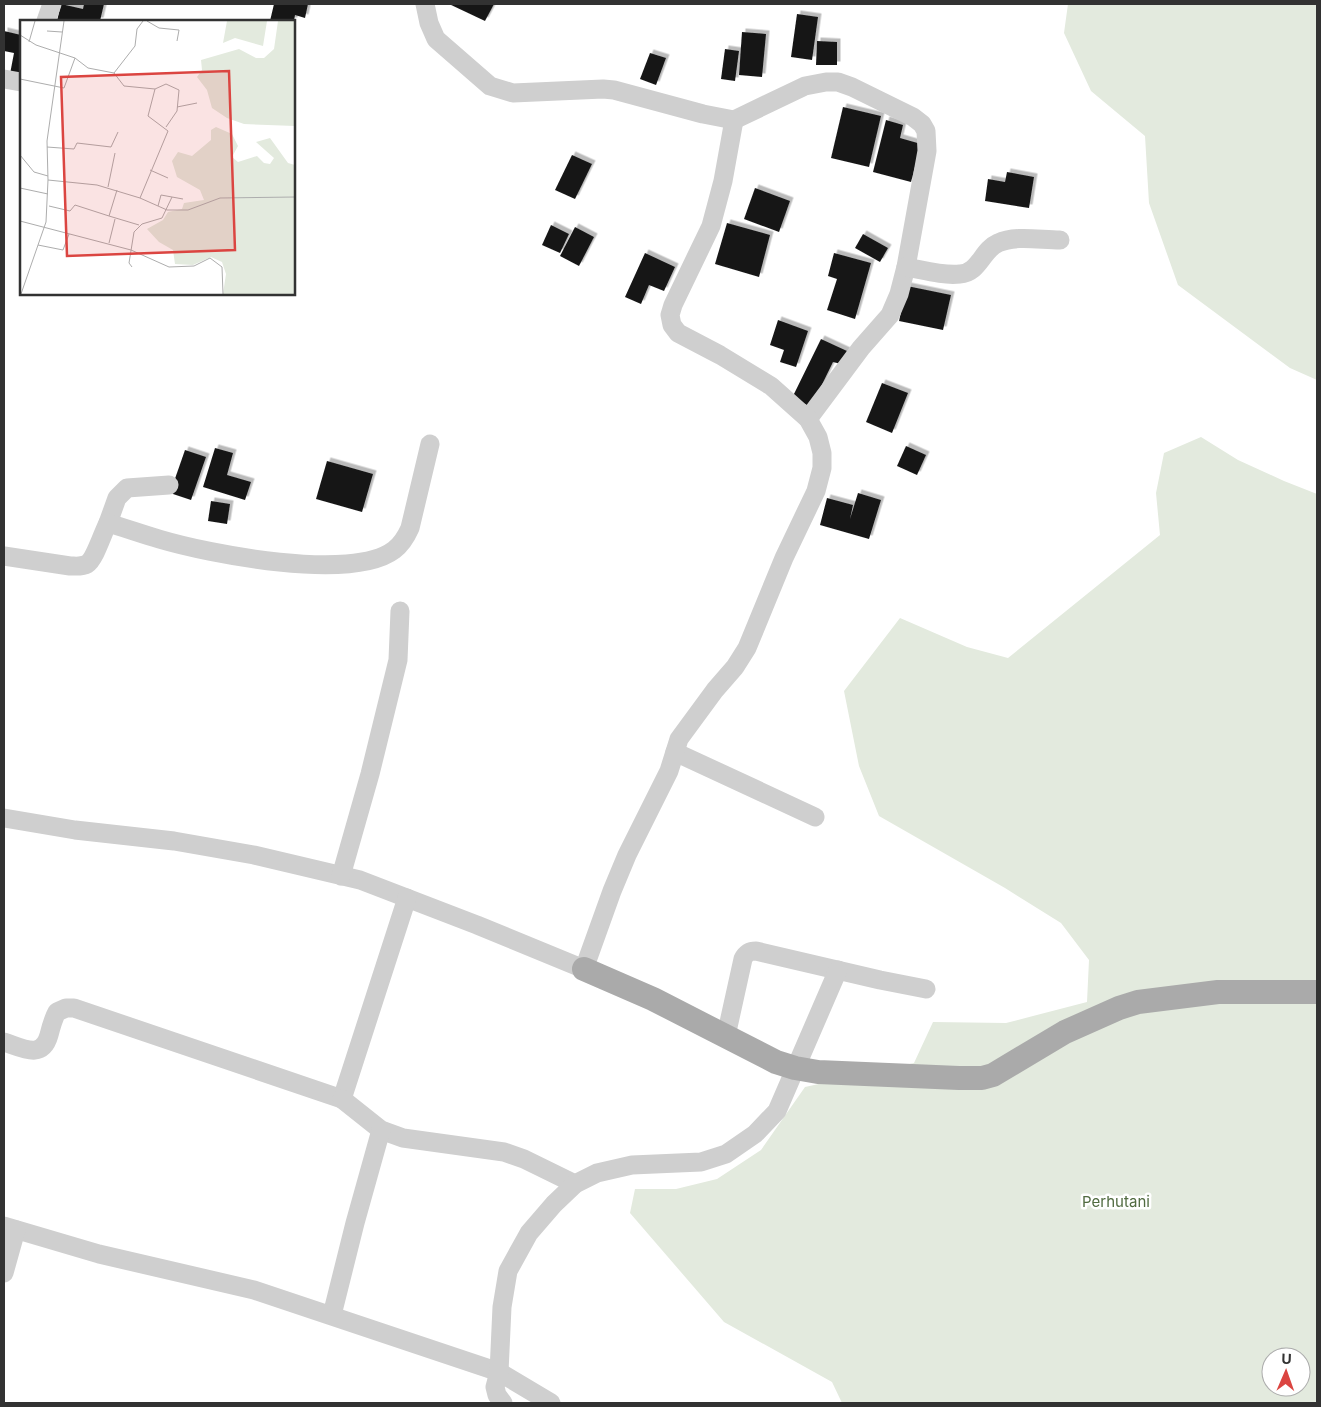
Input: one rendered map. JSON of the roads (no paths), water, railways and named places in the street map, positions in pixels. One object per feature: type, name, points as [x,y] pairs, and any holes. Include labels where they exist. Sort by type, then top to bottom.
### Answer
[{"type":"main road","points":[[584,969],[654,999],[776,1062],[795,1068],[818,1072],[982,1078],[993,1075],[1065,1032],[1118,1008],[1138,1002],[1218,992],[1317,992]]},
{"type":"street","points":[[46,20],[52,4]]},
{"type":"street","points":[[425,4],[429,22],[436,39],[490,86],[498,90],[513,93],[614,90],[703,114],[734,120],[805,86],[838,82],[913,117],[922,124],[926,131],[928,151],[899,294],[890,315],[861,348],[808,419]]},
{"type":"street","points":[[4,79],[20,82]]},
{"type":"street","points":[[4,818],[75,830],[174,841],[254,855],[360,880],[584,969],[620,873],[665,779],[679,739],[735,667],[747,648],[784,558],[816,491],[822,468],[822,453],[818,437],[808,419],[771,386],[720,355],[678,333],[672,325],[670,315],[673,305],[692,269],[711,226],[723,181],[734,120]]},
{"type":"street","points":[[906,267],[961,274],[972,270],[988,249],[1002,241],[1008,239],[1060,240]]},
{"type":"street","points":[[108,523],[160,540],[231,556],[311,564],[345,564],[372,560],[393,551],[410,528],[430,444]]},
{"type":"street","points":[[4,556],[70,566],[87,564],[92,559],[117,498],[127,488],[169,485]]},
{"type":"street","points":[[341,876],[370,774],[398,660],[400,611]]},
{"type":"street","points":[[675,752],[815,817]]},
{"type":"street","points":[[342,1099],[407,898]]},
{"type":"street","points":[[726,1036],[743,959],[751,951],[926,989]]},
{"type":"street","points":[[503,1403],[496,1391],[499,1372],[502,1307],[508,1271],[529,1233],[554,1204],[576,1184],[597,1173],[623,1167],[701,1162],[726,1154],[755,1134],[777,1111],[838,970]]},
{"type":"street","points":[[4,1042],[36,1050],[42,1049],[46,1044],[57,1012],[66,1008],[74,1008],[342,1099],[381,1130],[402,1138],[504,1152],[524,1159],[576,1184]]},
{"type":"street","points":[[332,1315],[381,1130]]},
{"type":"street","points":[[4,1273],[10,1228],[108,1256],[254,1290],[332,1315],[412,1344],[499,1372],[552,1403]]},
{"type":"park label","name":"Perhutani","points":[[1116,1202]]}]
